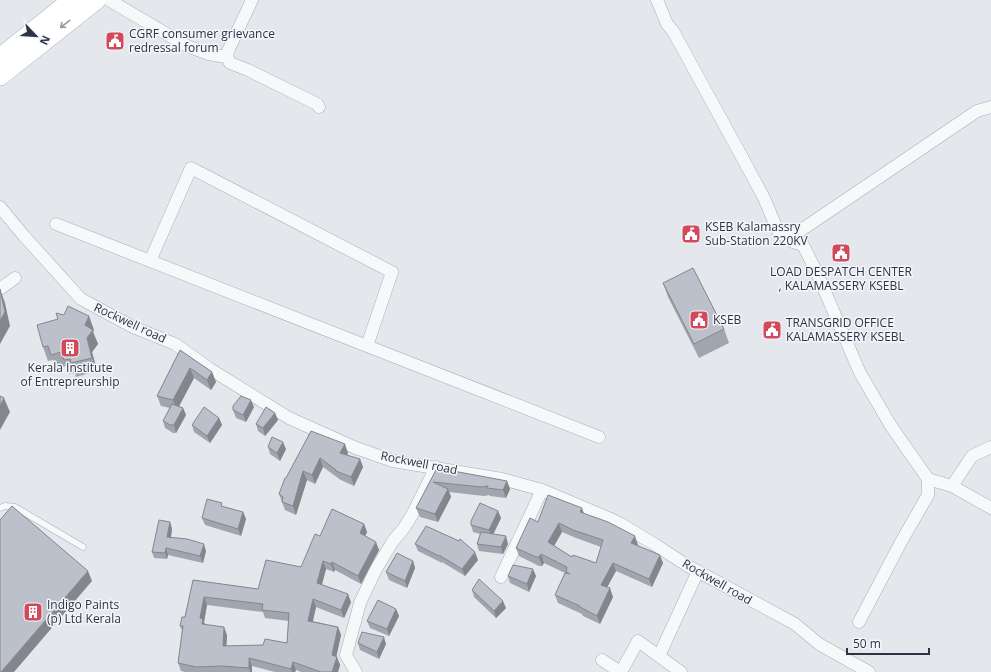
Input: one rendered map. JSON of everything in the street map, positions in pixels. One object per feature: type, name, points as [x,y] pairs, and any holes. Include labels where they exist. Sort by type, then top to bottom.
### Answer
[{"type":"main road","points":[[0,58],[72,0]]},
{"type":"main road","points":[[0,76],[96,0]]},
{"type":"street","points":[[108,0],[187,46],[208,54],[227,57]]},
{"type":"street","points":[[252,0],[228,50],[227,57],[230,63],[248,70],[316,104],[319,107]]},
{"type":"street","points":[[657,0],[667,24],[673,31],[764,198],[778,231],[793,242],[803,245],[817,272],[860,373],[891,426],[928,479],[928,495],[901,542],[859,622]]},
{"type":"street","points":[[788,238],[977,111],[991,107]]},
{"type":"street","points":[[150,261],[191,168],[392,272],[367,346]]},
{"type":"street","name":"Rockwell road","points":[[0,207],[81,299],[133,327],[175,344],[210,369],[289,418],[356,448],[386,458],[502,479],[542,490],[619,523],[698,571],[795,624],[819,644],[869,672]]},
{"type":"street","points":[[56,224],[599,438]]},
{"type":"street","points":[[0,289],[15,278]]},
{"type":"street","points":[[952,486],[972,456],[991,447]]},
{"type":"street","points":[[356,672],[346,655],[360,602],[382,559],[412,515],[436,467]]},
{"type":"street","points":[[928,479],[952,486],[991,508]]},
{"type":"street","points":[[501,577],[542,490]]},
{"type":"street","points":[[659,656],[698,571]]},
{"type":"street","points":[[602,660],[620,672],[638,641],[681,672]]},
{"type":"lane","points":[[0,508],[5,506],[15,507],[82,547]]},
{"type":"building","name":"KSEB","points":[[693,268],[724,329],[694,344],[663,283]]},
{"type":"building","points":[[0,289],[5,312],[0,321]]},
{"type":"building","points":[[68,306],[89,316],[85,325],[93,330],[87,338],[92,358],[71,363],[70,359],[64,360],[61,352],[51,355],[48,346],[43,347],[37,325],[58,319],[56,313],[64,315]]},
{"type":"building","points":[[180,350],[212,372],[207,380],[190,368],[173,400],[157,396]]},
{"type":"building","points":[[0,396],[4,398],[0,406]]},
{"type":"building","points":[[241,396],[251,400],[243,415],[233,410],[233,406]]},
{"type":"building","points":[[172,404],[183,408],[174,425],[170,425],[163,421]]},
{"type":"building","points":[[204,407],[219,418],[207,436],[192,425]]},
{"type":"building","points":[[266,407],[275,413],[263,428],[256,424]]},
{"type":"building","points":[[311,431],[345,444],[340,453],[360,459],[351,477],[336,471],[320,458],[312,475],[303,471],[293,506],[282,502],[283,497],[279,494],[285,478]]},
{"type":"building","points":[[272,437],[283,442],[277,453],[268,447]]},
{"type":"building","points":[[437,468],[507,481],[503,490],[487,488],[488,486],[481,487],[433,482],[448,489],[435,514],[416,508]]},
{"type":"building","points":[[548,495],[582,508],[580,512],[608,522],[635,536],[631,543],[660,555],[649,579],[613,563],[601,585],[610,588],[597,616],[580,606],[555,595],[565,573],[570,574],[566,572],[567,567],[541,554],[539,557],[536,557],[516,548],[530,518],[538,522]],"holes":[[[559,523],[573,530],[603,540],[596,563],[573,555],[572,557],[548,542]]]},
{"type":"building","points":[[207,499],[222,503],[221,506],[243,512],[238,529],[202,518]]},
{"type":"building","points":[[480,503],[498,511],[489,530],[471,525],[471,521]]},
{"type":"building","name":"Indigo Paints (p) Ltd Kerala","points":[[12,506],[88,571],[0,672],[0,520]]},
{"type":"building","points":[[332,509],[364,524],[360,533],[376,542],[358,576],[332,562],[331,564],[323,561],[317,583],[348,594],[341,610],[313,599],[308,621],[338,627],[332,655],[337,657],[332,672],[321,672],[293,662],[291,669],[249,658],[249,668],[221,666],[196,667],[178,663],[183,626],[180,626],[182,617],[185,617],[193,580],[258,589],[266,560],[301,567],[315,534],[320,536]],"holes":[[[204,597],[263,604],[262,610],[289,613],[287,643],[265,639],[263,645],[223,646],[224,627],[202,624],[203,619],[200,618]]]},
{"type":"building","points":[[159,520],[170,522],[167,537],[187,539],[204,544],[200,556],[166,548],[165,553],[152,552]]},
{"type":"building","points":[[426,526],[459,541],[460,539],[475,552],[462,569],[439,555],[415,544]]},
{"type":"building","points":[[481,532],[506,536],[501,547],[477,544]]},
{"type":"building","points":[[397,553],[413,561],[405,581],[386,572]]},
{"type":"building","points":[[513,565],[533,569],[527,584],[508,576]]},
{"type":"building","points":[[479,579],[503,601],[494,611],[472,590]]},
{"type":"building","points":[[378,600],[396,609],[387,629],[367,621]]},
{"type":"building","points":[[362,632],[384,637],[377,652],[358,643]]},
{"type":"place","name":"CGRF consumer grievance redressal forum","points":[[115,41]]},
{"type":"place","name":"KSEB Kalamassry Sub-Station 220KV","points":[[691,234]]},
{"type":"place","name":"LOAD DESPATCH CENTER , KALAMASSERY KSEBL","points":[[841,253]]},
{"type":"place","name":"KSEB","points":[[699,320]]},
{"type":"place","name":"TRANSGRID OFFICE KALAMASSERY KSEBL","points":[[772,330]]},
{"type":"place","name":"Kerala Institute of Entrepreurship","points":[[70,348]]},
{"type":"place","name":"Indigo Paints (p) Ltd Kerala","points":[[33,612]]}]
